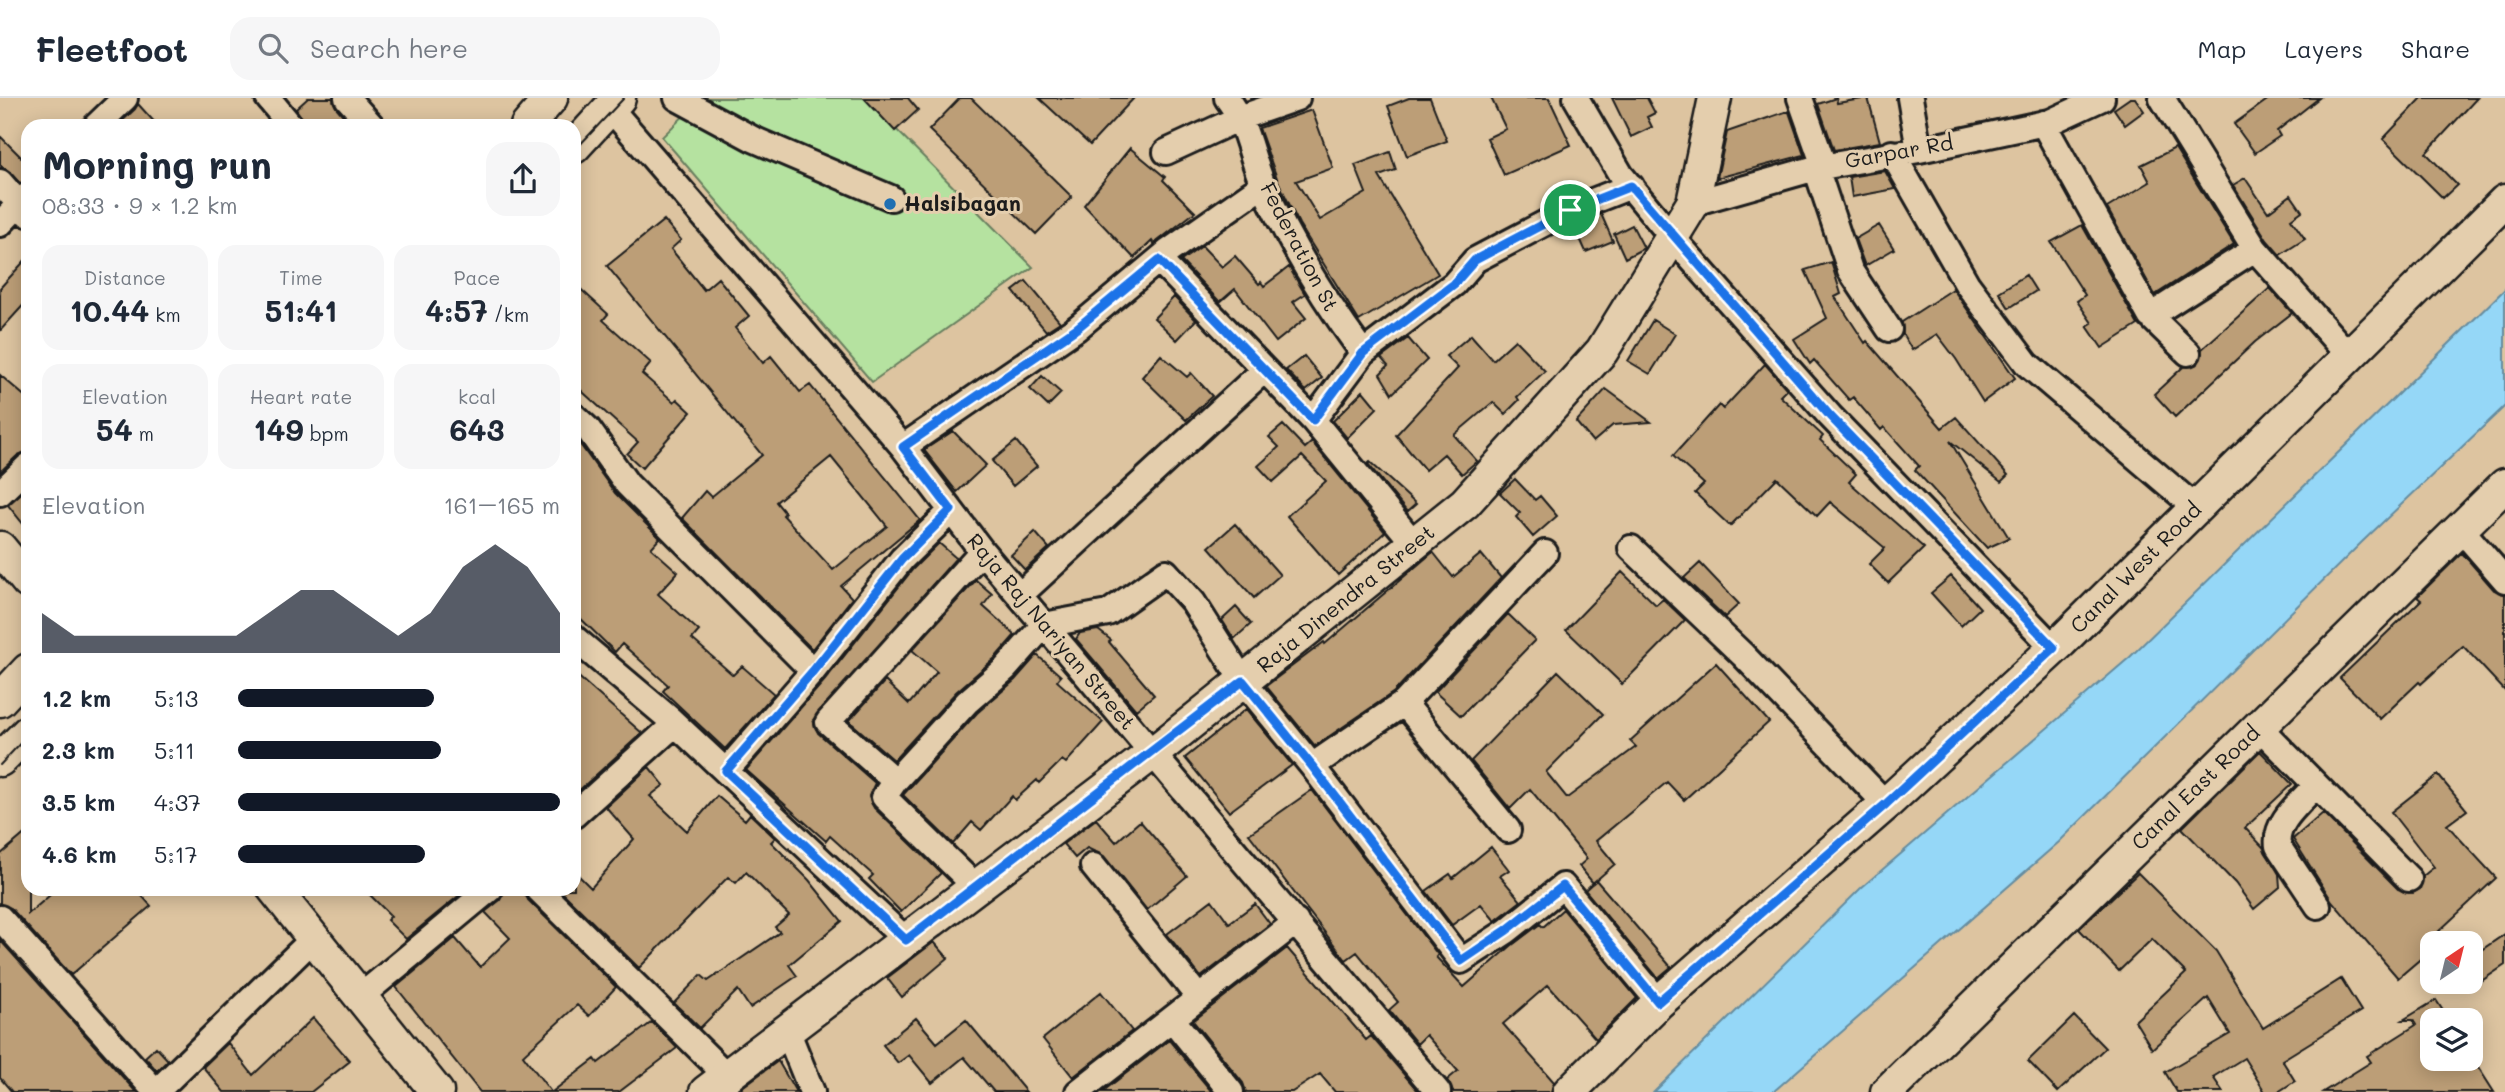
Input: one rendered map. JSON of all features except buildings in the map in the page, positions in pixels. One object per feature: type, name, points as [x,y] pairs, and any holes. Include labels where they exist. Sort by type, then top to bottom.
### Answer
[{"type":"main road","points":[[533,119],[551,98]]},
{"type":"main road","name":"Raja Dinendra Street","points":[[717,1084],[1151,754],[1465,503],[1602,351],[1693,203],[1715,98]]},
{"type":"main road","points":[[581,139],[615,103]]},
{"type":"main road","name":"Canal West Road","points":[[1569,1092],[1658,1002],[1886,804],[2054,648],[2505,201]]},
{"type":"main road","name":"Canal East Road","points":[[1887,1092],[2505,485]]},
{"type":"main road","points":[[0,548],[21,574]]},
{"type":"main road","points":[[0,700],[21,678]]},
{"type":"main road","points":[[0,761],[21,739]]},
{"type":"main road","points":[[279,896],[437,1092]]},
{"type":"street","points":[[103,119],[125,98]]},
{"type":"street","points":[[268,98],[286,119]]},
{"type":"street","points":[[347,98],[366,119]]},
{"type":"street","points":[[677,98],[753,139],[891,198]]},
{"type":"street","points":[[1166,152],[1235,108],[1297,98]]},
{"type":"street","points":[[1577,98],[1631,186],[1672,236],[1830,416],[2054,648]]},
{"type":"street","points":[[1800,98],[1850,270],[1889,329]]},
{"type":"street","points":[[1910,98],[1919,150]]},
{"type":"street","points":[[2162,98],[2255,249],[2348,356]]},
{"type":"street","name":"Garpar Rd","points":[[1693,203],[1820,167],[1892,152],[1919,150],[2043,123],[2091,100]]},
{"type":"street","name":"Raja Raj Nariyan Street","points":[[615,103],[903,447],[982,551],[1438,1092]]},
{"type":"street","name":"Federation St","points":[[1235,108],[1263,185],[1309,273],[1363,353]]},
{"type":"street","points":[[2043,123],[2150,316],[2188,353]]},
{"type":"street","points":[[1892,152],[1967,284],[2027,364],[2196,508]]},
{"type":"street","points":[[0,182],[21,200]]},
{"type":"street","points":[[903,447],[1077,328],[1159,260],[1263,185]]},
{"type":"street","points":[[1313,420],[1363,353],[1454,284],[1475,260],[1570,210],[1631,186]]},
{"type":"street","points":[[0,225],[21,207]]},
{"type":"street","points":[[2150,316],[2255,249]]},
{"type":"street","points":[[1159,260],[1313,420],[1415,545]]},
{"type":"street","points":[[1020,594],[1263,370]]},
{"type":"street","points":[[581,422],[627,484],[813,671]]},
{"type":"street","points":[[0,493],[21,473]]},
{"type":"street","points":[[726,771],[813,671],[902,559],[951,510]]},
{"type":"street","points":[[2460,528],[2505,580]]},
{"type":"street","points":[[1631,548],[1743,655],[1886,804]]},
{"type":"street","points":[[895,781],[828,722],[982,551]]},
{"type":"street","points":[[1312,766],[1404,702],[1545,553]]},
{"type":"street","points":[[976,887],[884,797],[895,781],[967,702],[1005,669],[1044,625],[1108,613],[1166,572],[1193,602],[1243,681],[1312,766],[1461,961],[1507,930],[1563,886],[1658,1002]]},
{"type":"street","points":[[581,644],[675,724],[906,940]]},
{"type":"street","points":[[1404,702],[1508,830]]},
{"type":"street","points":[[581,809],[675,724]]},
{"type":"street","points":[[2259,727],[2409,878]]},
{"type":"street","points":[[2316,785],[2281,824],[2276,836],[2278,846],[2318,906]]},
{"type":"street","points":[[1093,866],[1199,998]]},
{"type":"street","points":[[360,997],[482,896]]},
{"type":"street","points":[[544,896],[717,1084]]},
{"type":"street","points":[[0,918],[156,1092],[313,939]]},
{"type":"street","points":[[1078,1092],[1296,922]]},
{"type":"street","points":[[1172,1019],[1231,1092]]},
{"type":"street","points":[[787,1030],[812,1092]]},
{"type":"green space","points":[[702,98],[865,98],[1033,267],[872,382],[662,137]]},
{"type":"water","points":[[2505,289],[2505,406],[2362,542],[2059,842],[1773,1092],[1654,1092],[1861,888],[2130,657]]},
{"type":"tram line","points":[[581,144],[624,98]]},
{"type":"tram line","points":[[0,765],[21,742]]},
{"type":"place","name":"Halsibagan","points":[[890,204]]},
{"type":"route","points":[[1631,186],[1830,416],[2054,648],[1886,804],[1658,1002],[1563,886],[1507,930],[1461,961],[1312,766],[1243,681],[906,940],[726,771],[813,671],[902,559],[951,510],[903,447],[987,387],[1077,328],[1159,260],[1313,420],[1363,353],[1454,284],[1475,260],[1570,210],[1631,186]]}]
